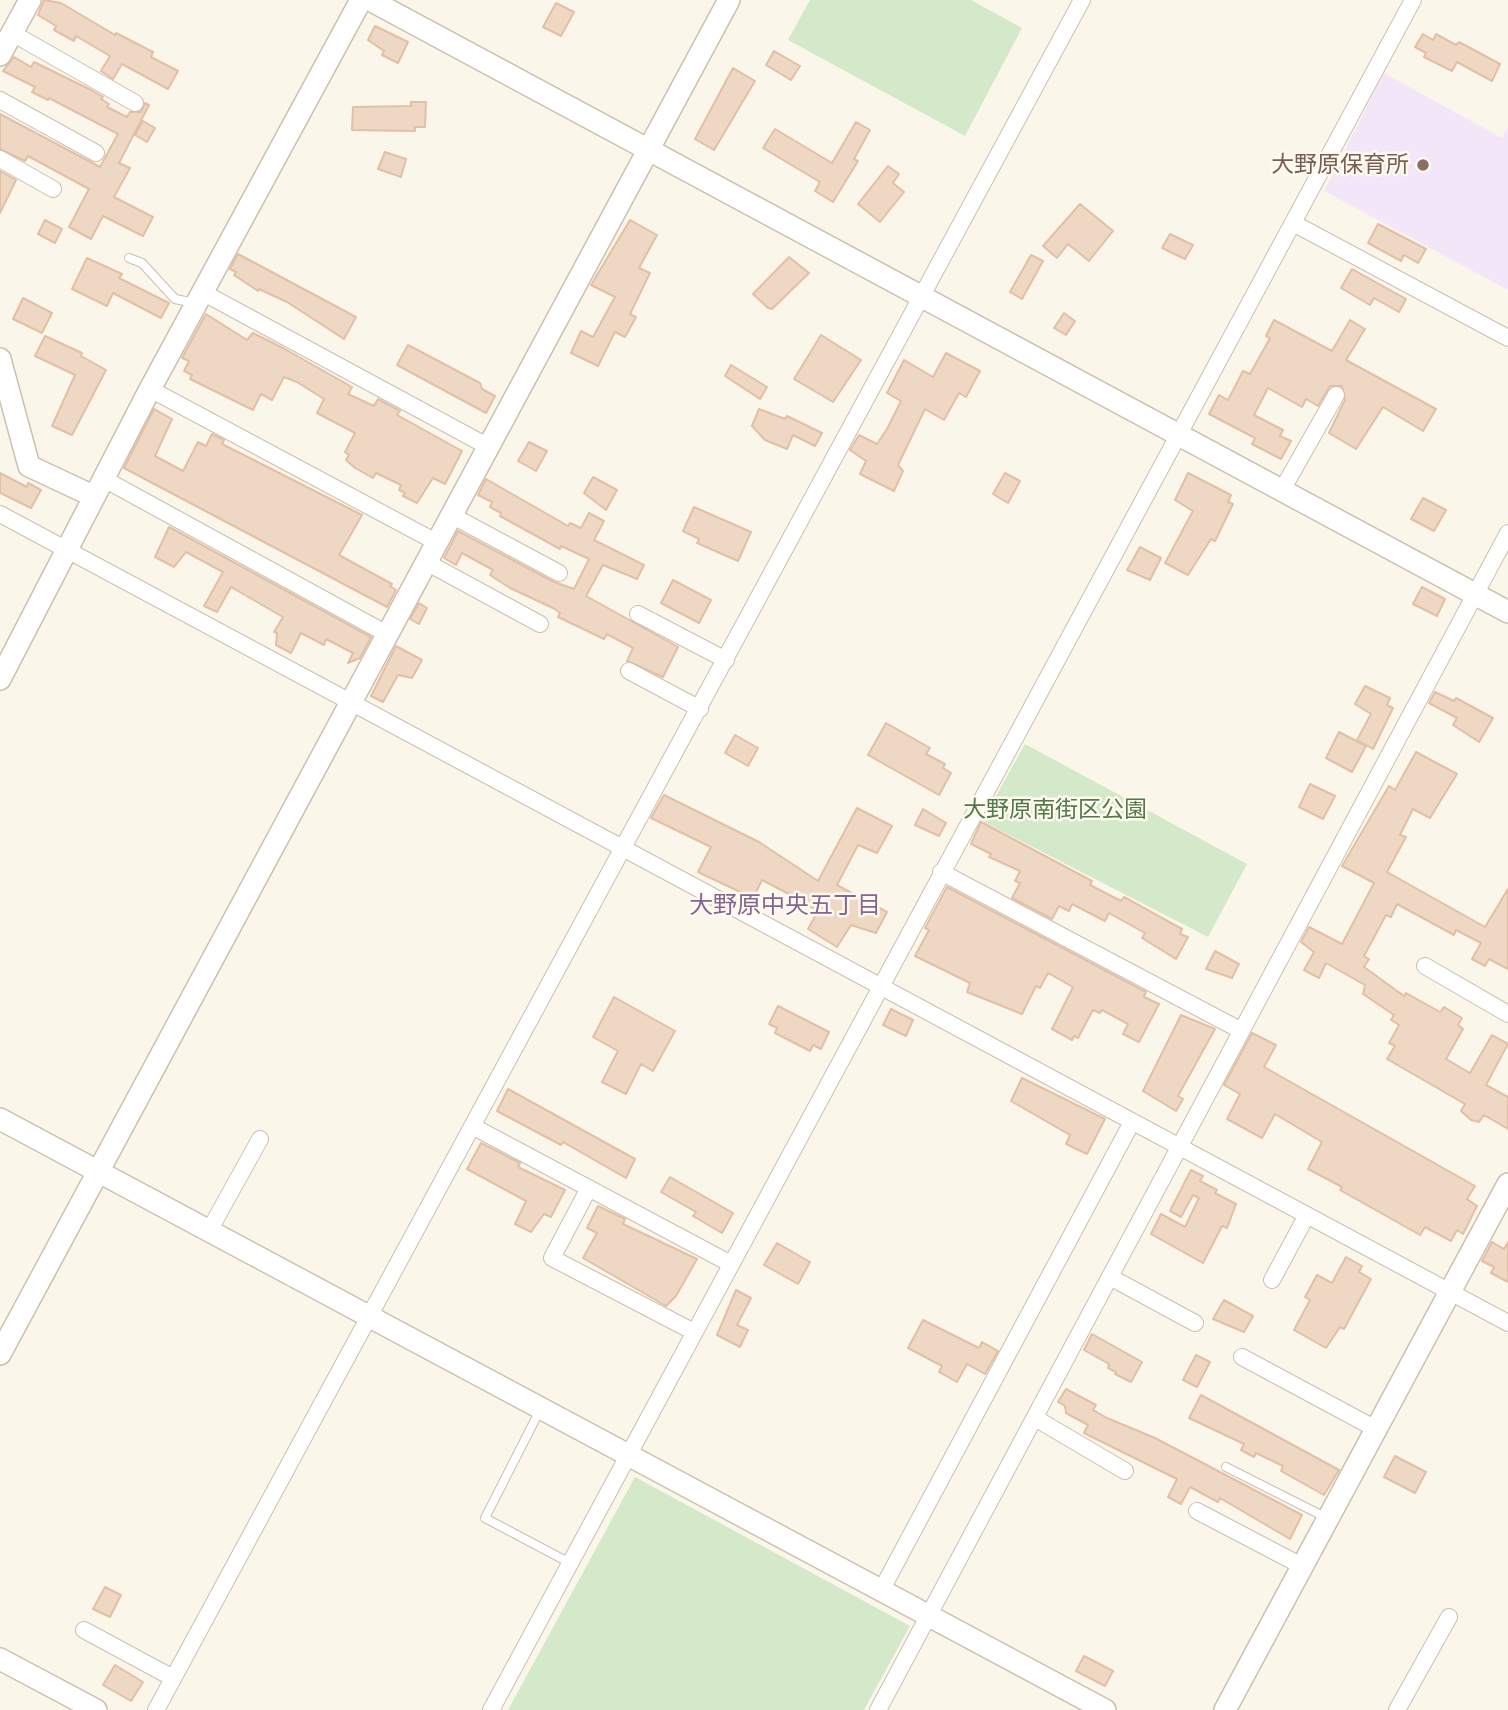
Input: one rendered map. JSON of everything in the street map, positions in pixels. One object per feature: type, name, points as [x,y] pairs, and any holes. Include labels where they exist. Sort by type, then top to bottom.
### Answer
[{"type":"street","points":[[0,55],[30,0]]},
{"type":"street","points":[[0,679],[150,389],[361,0]]},
{"type":"street","points":[[370,0],[1508,612]]},
{"type":"street","points":[[0,1354],[729,0]]},
{"type":"street","points":[[156,1710],[1082,0]]},
{"type":"street","points":[[491,1710],[882,986],[940,872],[1413,0]]},
{"type":"street","points":[[12,33],[135,103]]},
{"type":"street","points":[[0,100],[96,153]]},
{"type":"street","points":[[0,159],[53,189]]},
{"type":"street","points":[[1293,223],[1508,338]]},
{"type":"street","points":[[199,298],[487,446]]},
{"type":"street","points":[[0,359],[29,466],[99,488],[387,634]]},
{"type":"street","points":[[150,389],[436,542]]},
{"type":"street","points":[[1282,490],[1336,395]]},
{"type":"street","points":[[0,514],[1508,1323]]},
{"type":"street","points":[[451,515],[559,573]]},
{"type":"street","points":[[878,1710],[1508,533]]},
{"type":"street","points":[[426,562],[540,624]]},
{"type":"street","points":[[638,614],[726,660]]},
{"type":"street","points":[[629,671],[700,709]]},
{"type":"street","points":[[940,872],[1240,1030]]},
{"type":"street","points":[[1425,967],[1508,1014]]},
{"type":"street","points":[[0,1119],[1105,1710]]},
{"type":"street","points":[[882,1589],[1132,1122]]},
{"type":"street","points":[[472,1126],[731,1264]]},
{"type":"street","points":[[209,1231],[260,1139]]},
{"type":"street","points":[[1225,1710],[1508,1184]]},
{"type":"street","points":[[589,1188],[552,1258],[694,1332]]},
{"type":"street","points":[[1272,1280],[1307,1215]]},
{"type":"street","points":[[1110,1277],[1195,1323]]},
{"type":"street","points":[[1242,1357],[1376,1429]]},
{"type":"street","points":[[1035,1418],[1125,1471]]},
{"type":"street","points":[[1197,1511],[1303,1566]]},
{"type":"street","points":[[1397,1710],[1448,1617]]},
{"type":"street","points":[[84,1630],[173,1678]]},
{"type":"street","points":[[0,1659],[96,1710]]},
{"type":"lane","points":[[130,258],[142,263],[175,299],[199,298]]},
{"type":"lane","points":[[541,1408],[485,1518],[570,1563]]},
{"type":"lane","points":[[1226,1467],[1328,1519]]},
{"type":"shaded area","name":"大野原保育所","points":[[1384,73],[1502,138],[1508,127],[1508,290],[1324,191]]},
{"type":"green space","points":[[810,0],[971,0],[1022,28],[965,136],[788,40]]},
{"type":"green space","name":"大野原南街区公園","points":[[1025,744],[1247,864],[1208,937],[982,821]]},
{"type":"green space","points":[[635,1477],[910,1626],[864,1710],[508,1710]]},
{"type":"building","points":[[44,0],[61,3],[115,35],[116,33],[153,52],[151,57],[178,71],[168,89],[122,64],[113,79],[101,71],[110,56],[76,36],[74,41],[54,30],[56,26],[38,15]]},
{"type":"building","points":[[556,3],[574,12],[561,36],[543,27]]},
{"type":"building","points":[[375,26],[408,42],[398,63],[382,55],[384,51],[368,40]]},
{"type":"building","points":[[1423,34],[1433,40],[1436,34],[1456,45],[1459,42],[1500,64],[1492,81],[1457,62],[1452,71],[1424,57],[1426,53],[1415,47]]},
{"type":"building","points":[[774,51],[800,66],[791,80],[766,65]]},
{"type":"building","points":[[14,57],[31,67],[34,62],[91,90],[103,97],[101,99],[109,104],[107,107],[127,117],[130,112],[141,112],[145,103],[149,105],[119,163],[130,168],[114,197],[153,217],[143,236],[103,216],[91,239],[69,227],[89,189],[28,156],[25,161],[0,149],[0,114],[100,167],[118,134],[32,92],[35,87],[3,71]]},
{"type":"building","points":[[733,68],[755,81],[714,150],[695,139]]},
{"type":"building","points":[[411,102],[426,102],[425,127],[415,127],[415,131],[352,130],[353,107],[411,106]]},
{"type":"building","points":[[143,121],[155,128],[147,142],[135,135]]},
{"type":"building","points":[[856,122],[870,130],[854,159],[858,161],[833,202],[815,191],[820,182],[763,148],[775,129],[832,163]]},
{"type":"building","points":[[385,152],[406,159],[401,177],[378,169]]},
{"type":"building","points":[[888,166],[899,174],[893,183],[904,192],[880,222],[858,204]]},
{"type":"building","points":[[0,171],[16,180],[0,213]]},
{"type":"building","points":[[1080,204],[1113,231],[1089,261],[1068,244],[1057,258],[1043,246]]},
{"type":"building","points":[[45,220],[62,229],[55,243],[38,234]]},
{"type":"building","points":[[630,220],[657,235],[639,268],[650,273],[630,314],[636,317],[625,337],[615,332],[598,366],[571,353],[581,331],[593,337],[615,297],[591,285]]},
{"type":"building","points":[[1378,224],[1426,249],[1418,263],[1404,255],[1401,261],[1368,243]]},
{"type":"building","points":[[1170,234],[1193,245],[1185,259],[1162,248]]},
{"type":"building","points":[[238,254],[356,317],[344,339],[287,302],[259,289],[258,291],[234,275],[236,272],[230,269]]},
{"type":"building","points":[[1031,255],[1043,261],[1022,299],[1010,292]]},
{"type":"building","points":[[789,257],[809,273],[772,309],[768,308],[753,294]]},
{"type":"building","points":[[87,258],[122,274],[119,278],[169,303],[161,318],[113,293],[107,306],[72,289]]},
{"type":"building","points":[[1352,269],[1406,299],[1399,312],[1374,298],[1370,305],[1341,288]]},
{"type":"building","points":[[23,298],[52,313],[42,333],[13,319]]},
{"type":"building","points":[[1064,313],[1075,321],[1066,335],[1054,328]]},
{"type":"building","points":[[206,314],[247,340],[253,333],[283,348],[352,387],[348,394],[374,406],[378,399],[400,411],[397,415],[462,451],[445,484],[433,478],[417,503],[403,496],[405,493],[399,490],[401,485],[376,473],[373,478],[355,468],[346,460],[349,455],[345,452],[355,433],[317,413],[324,399],[297,382],[284,377],[272,400],[261,394],[253,410],[190,379],[192,375],[184,371],[189,361],[182,358]]},
{"type":"building","points":[[1274,320],[1332,351],[1350,320],[1365,329],[1346,360],[1436,409],[1423,431],[1383,407],[1356,449],[1329,433],[1345,400],[1342,386],[1330,386],[1318,406],[1306,399],[1302,407],[1268,388],[1254,415],[1283,430],[1280,436],[1291,441],[1281,459],[1252,444],[1255,438],[1209,414],[1219,395],[1228,400],[1243,371],[1250,374],[1270,338],[1266,336]]},
{"type":"building","points":[[821,335],[861,360],[833,402],[794,379]]},
{"type":"building","points":[[45,336],[82,353],[81,356],[106,370],[72,435],[52,426],[75,375],[35,356]]},
{"type":"building","points":[[408,345],[480,383],[482,389],[495,396],[486,413],[397,365]]},
{"type":"building","points":[[946,353],[980,371],[966,397],[959,393],[944,420],[925,409],[898,465],[903,471],[894,491],[860,474],[866,461],[850,450],[859,435],[877,444],[887,429],[901,401],[887,393],[904,360],[933,377]]},
{"type":"building","points":[[731,365],[767,387],[760,399],[725,376]]},
{"type":"building","points":[[154,409],[172,419],[155,456],[183,471],[198,442],[206,446],[212,434],[224,440],[222,444],[362,515],[339,555],[392,584],[390,586],[396,590],[387,607],[124,468]]},
{"type":"building","points":[[759,409],[785,419],[787,416],[822,433],[815,446],[793,435],[787,449],[765,440],[752,426]]},
{"type":"building","points":[[529,442],[547,451],[536,471],[518,461]]},
{"type":"building","points":[[0,473],[27,487],[28,483],[41,490],[31,508],[0,493]]},
{"type":"building","points":[[1005,473],[1020,481],[1008,503],[993,494]]},
{"type":"building","points":[[1188,473],[1231,495],[1228,502],[1233,504],[1215,541],[1211,539],[1188,575],[1165,563],[1193,511],[1175,500]]},
{"type":"building","points":[[593,477],[617,490],[606,510],[584,493]]},
{"type":"building","points":[[486,479],[568,526],[570,523],[581,528],[589,513],[604,521],[594,540],[644,565],[637,579],[603,565],[586,596],[678,647],[663,677],[627,661],[633,648],[607,634],[604,639],[558,617],[560,613],[555,609],[510,588],[490,575],[493,570],[462,553],[456,565],[444,558],[458,531],[554,582],[574,589],[589,559],[561,546],[560,549],[500,516],[501,513],[490,507],[492,502],[478,495]]},
{"type":"building","points":[[1423,498],[1446,510],[1434,531],[1411,519]]},
{"type":"building","points":[[694,507],[751,532],[738,561],[697,543],[699,539],[683,531]]},
{"type":"building","points":[[169,527],[371,637],[360,658],[348,663],[353,653],[326,639],[324,645],[301,633],[291,653],[276,645],[277,633],[274,632],[283,617],[231,587],[217,612],[204,606],[223,572],[186,552],[174,567],[155,557]]},
{"type":"building","points":[[1140,547],[1161,558],[1150,580],[1127,570]]},
{"type":"building","points":[[673,580],[711,600],[699,623],[661,603]]},
{"type":"building","points":[[1422,587],[1445,599],[1437,616],[1413,604]]},
{"type":"building","points":[[419,603],[427,608],[419,624],[410,619]]},
{"type":"building","points":[[396,646],[422,660],[412,678],[398,675],[383,702],[371,696]]},
{"type":"building","points":[[1365,686],[1390,698],[1387,705],[1393,708],[1373,749],[1357,740],[1371,714],[1355,704]]},
{"type":"building","points":[[1435,692],[1454,701],[1456,698],[1493,718],[1479,742],[1453,725],[1457,718],[1429,703]]},
{"type":"building","points":[[886,723],[930,748],[926,754],[945,764],[943,768],[951,773],[939,795],[868,755]]},
{"type":"building","points":[[1339,732],[1366,746],[1352,772],[1326,758]]},
{"type":"building","points":[[735,735],[758,748],[748,766],[725,753]]},
{"type":"building","points":[[1416,752],[1457,774],[1430,818],[1413,809],[1400,835],[1406,837],[1387,872],[1485,927],[1508,889],[1508,969],[1489,959],[1485,966],[1472,959],[1481,943],[1456,930],[1454,935],[1397,904],[1391,917],[1386,915],[1364,956],[1369,959],[1364,967],[1404,996],[1406,993],[1440,1012],[1444,1007],[1462,1018],[1458,1025],[1463,1029],[1446,1059],[1470,1073],[1492,1035],[1508,1044],[1486,1085],[1508,1097],[1508,1129],[1484,1115],[1479,1122],[1471,1120],[1461,1111],[1465,1104],[1387,1059],[1395,1046],[1389,1043],[1399,1025],[1391,1020],[1394,1015],[1363,994],[1365,985],[1326,963],[1319,978],[1304,970],[1314,952],[1301,942],[1309,927],[1342,944],[1374,883],[1342,866],[1389,786],[1395,790]]},
{"type":"building","points":[[1310,784],[1335,796],[1323,819],[1299,807]]},
{"type":"building","points":[[664,795],[759,842],[818,881],[857,808],[892,826],[877,853],[858,845],[837,885],[887,912],[876,933],[851,925],[837,947],[808,929],[818,911],[787,893],[762,880],[753,898],[698,872],[711,847],[651,818]]},
{"type":"building","points":[[923,809],[946,823],[939,836],[915,825]]},
{"type":"building","points":[[981,822],[1092,881],[1090,885],[1121,901],[1124,897],[1182,929],[1180,934],[1188,937],[1176,959],[1142,938],[1145,933],[1109,913],[1105,921],[1072,904],[1069,911],[1059,906],[1052,919],[1012,898],[1020,883],[1015,881],[1020,871],[989,857],[991,854],[971,844]]},
{"type":"building","points":[[947,887],[1146,992],[1144,997],[1159,1004],[1139,1042],[1123,1034],[1128,1024],[1102,1010],[1100,1013],[1093,1010],[1078,1038],[1074,1036],[1072,1040],[1052,1029],[1073,987],[1048,973],[1040,988],[1036,986],[1022,1014],[967,992],[970,983],[915,956],[929,930],[925,928]]},
{"type":"building","points":[[1215,951],[1239,964],[1232,978],[1206,969]]},
{"type":"building","points":[[614,997],[675,1031],[653,1071],[641,1064],[626,1094],[602,1082],[618,1051],[593,1037]]},
{"type":"building","points":[[778,1006],[829,1032],[821,1049],[813,1045],[810,1051],[775,1033],[777,1028],[769,1024]]},
{"type":"building","points":[[891,1009],[913,1020],[906,1036],[883,1025]]},
{"type":"building","points":[[1181,1015],[1215,1029],[1178,1096],[1183,1099],[1176,1111],[1143,1091]]},
{"type":"building","points":[[1252,1033],[1276,1045],[1264,1067],[1475,1186],[1467,1199],[1477,1206],[1463,1234],[1457,1230],[1451,1241],[1425,1227],[1420,1235],[1340,1190],[1342,1187],[1308,1169],[1322,1142],[1275,1114],[1262,1138],[1227,1119],[1240,1094],[1224,1085]]},
{"type":"building","points":[[1022,1078],[1105,1119],[1087,1154],[1066,1144],[1070,1135],[1011,1101]]},
{"type":"building","points":[[508,1089],[635,1159],[626,1178],[563,1142],[561,1145],[497,1111]]},
{"type":"building","points":[[481,1143],[520,1163],[518,1167],[565,1190],[551,1217],[544,1214],[531,1232],[515,1224],[526,1201],[467,1169]]},
{"type":"building","points":[[1191,1170],[1203,1176],[1200,1181],[1217,1190],[1215,1193],[1236,1204],[1227,1228],[1222,1226],[1203,1263],[1151,1234],[1161,1214],[1185,1227],[1199,1198],[1193,1195],[1181,1217],[1170,1211]]},
{"type":"building","points":[[670,1177],[733,1213],[722,1233],[693,1216],[696,1212],[661,1192]]},
{"type":"building","points":[[598,1206],[625,1219],[623,1224],[697,1259],[676,1296],[666,1306],[583,1258],[597,1233],[587,1228]]},
{"type":"building","points":[[1492,1242],[1504,1249],[1508,1242],[1508,1282],[1491,1273],[1494,1267],[1482,1261]]},
{"type":"building","points":[[777,1243],[810,1262],[798,1284],[764,1265]]},
{"type":"building","points":[[1346,1257],[1362,1266],[1359,1272],[1371,1279],[1344,1329],[1340,1327],[1326,1348],[1294,1330],[1310,1300],[1305,1297],[1317,1275],[1332,1283]]},
{"type":"building","points":[[736,1290],[751,1298],[737,1325],[748,1330],[740,1347],[717,1335]]},
{"type":"building","points":[[1224,1300],[1253,1316],[1244,1332],[1213,1319]]},
{"type":"building","points":[[923,1320],[979,1348],[982,1342],[998,1351],[985,1374],[967,1364],[957,1382],[939,1372],[942,1366],[908,1348]]},
{"type":"building","points":[[1092,1334],[1142,1362],[1131,1382],[1115,1374],[1116,1372],[1108,1368],[1109,1364],[1084,1350]]},
{"type":"building","points":[[1196,1355],[1210,1362],[1197,1387],[1183,1380]]},
{"type":"building","points":[[1066,1389],[1096,1405],[1093,1410],[1107,1418],[1155,1438],[1302,1515],[1290,1539],[1220,1498],[1218,1502],[1190,1487],[1181,1504],[1168,1497],[1177,1479],[1084,1433],[1088,1425],[1066,1413],[1065,1406],[1058,1402]]},
{"type":"building","points":[[1201,1395],[1339,1470],[1324,1495],[1281,1471],[1283,1466],[1256,1453],[1254,1457],[1241,1450],[1244,1444],[1189,1418]]},
{"type":"building","points":[[1395,1456],[1426,1472],[1415,1493],[1384,1477]]},
{"type":"building","points":[[105,1587],[121,1595],[110,1617],[93,1609]]},
{"type":"building","points":[[1084,1656],[1113,1671],[1105,1686],[1076,1671]]},
{"type":"building","points":[[115,1665],[143,1682],[131,1701],[103,1685]]},
{"type":"place","name":"大野原保育所","points":[[1423,165]]},
{"type":"district","name":"大野原中央五丁目","points":[[785,906]]}]
